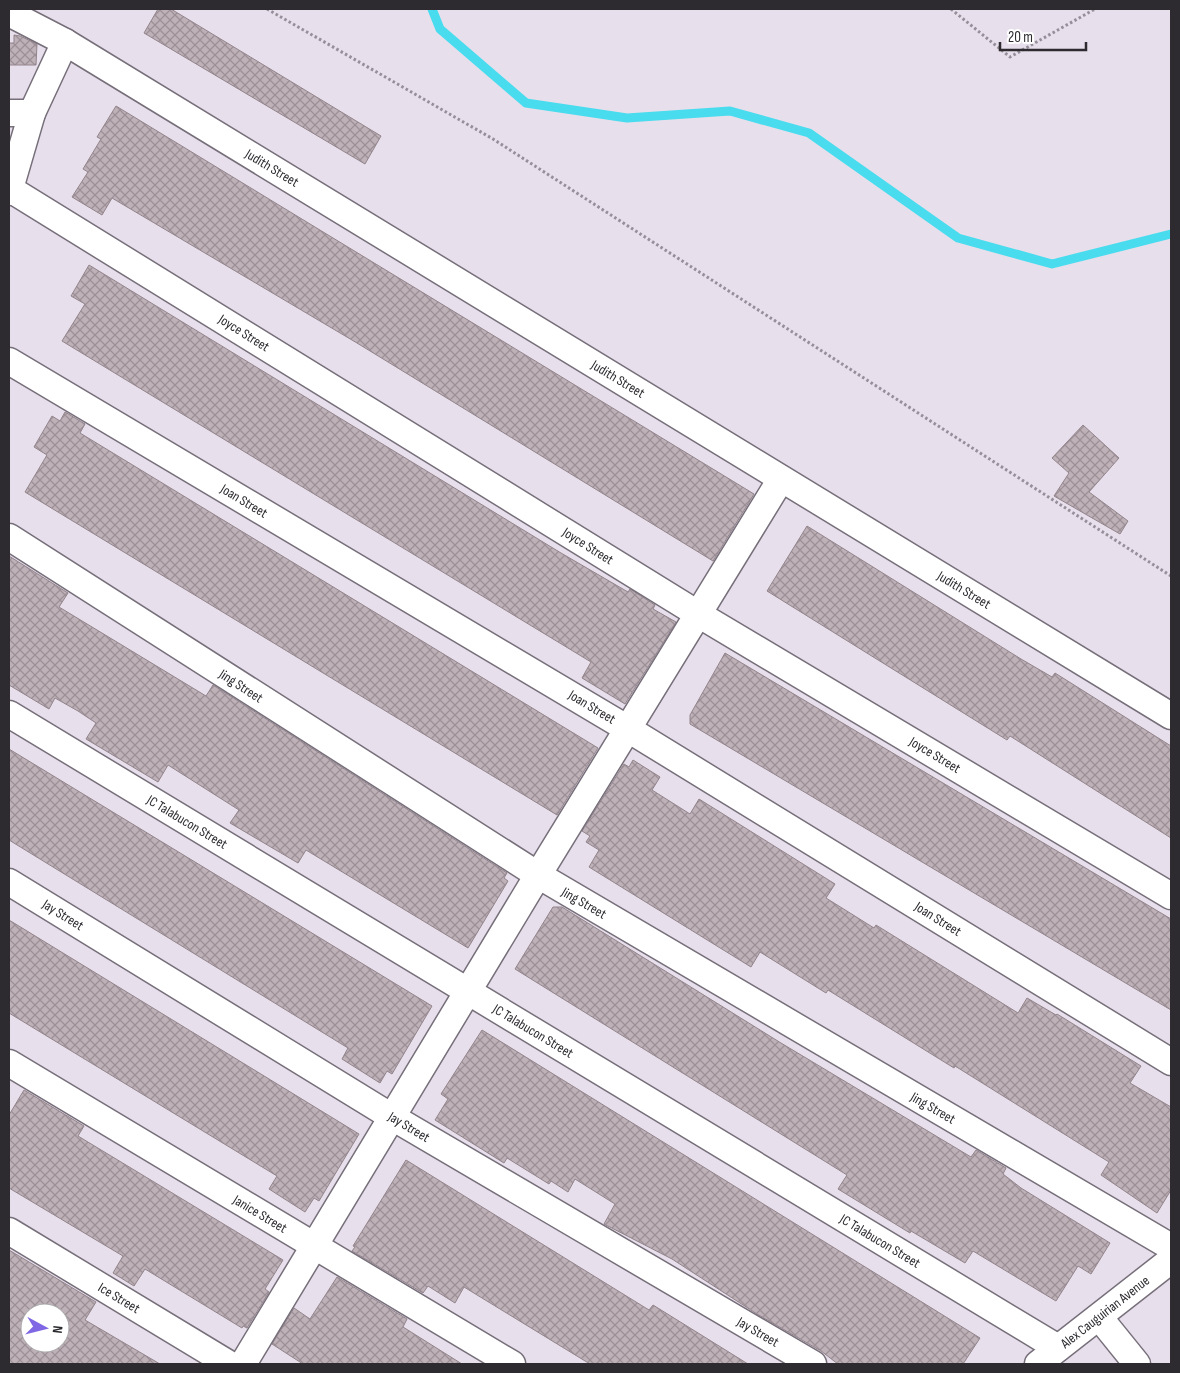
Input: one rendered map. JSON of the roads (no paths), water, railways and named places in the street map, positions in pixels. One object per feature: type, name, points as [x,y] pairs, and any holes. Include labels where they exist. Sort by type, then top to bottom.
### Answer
[{"type":"street","name":"Judith Street","points":[[9,14],[65,42],[1171,716]]},
{"type":"street","points":[[9,190],[21,113],[65,42]]},
{"type":"street","name":"Joyce Street","points":[[9,190],[698,614],[1171,896]]},
{"type":"street","name":"Joan Street","points":[[9,361],[628,729],[1171,1062]]},
{"type":"street","points":[[243,1364],[781,479]]},
{"type":"street","name":"Jing Street","points":[[9,537],[538,876],[1171,1247]]},
{"type":"street","name":"JC Talabucon Street","points":[[9,714],[1058,1348]]},
{"type":"street","name":"Jay Street","points":[[9,882],[392,1117],[813,1364]]},
{"type":"street","name":"Janice Street","points":[[9,1063],[512,1364]]},
{"type":"street","name":"Ice Street","points":[[9,1231],[229,1364]]},
{"type":"street","name":"Alex Cauguirian Avenue","points":[[1038,1364],[1171,1260]]},
{"type":"street","points":[[1098,1317],[1137,1364]]},
{"type":"waterway","points":[[432,9],[440,29],[526,103],[627,118],[730,111],[809,133],[958,238],[1052,264],[1171,234]]}]
